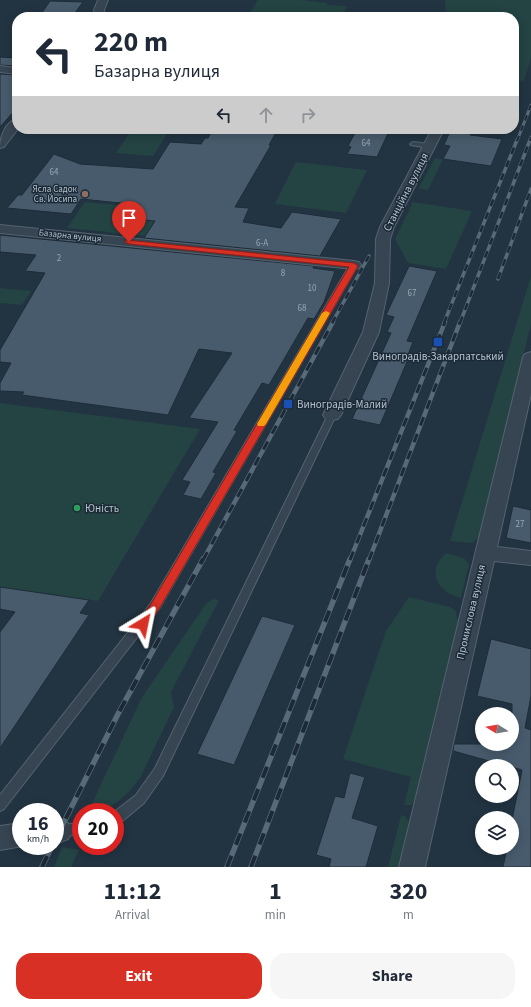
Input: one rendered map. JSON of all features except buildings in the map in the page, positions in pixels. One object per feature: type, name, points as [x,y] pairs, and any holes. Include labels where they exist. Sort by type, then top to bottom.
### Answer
[{"type":"street","points":[[99,12],[103,0]]},
{"type":"street","points":[[0,69],[12,70]]},
{"type":"street","points":[[0,144],[12,129]]},
{"type":"street","name":"Станційна вулиця","points":[[332,415],[371,332],[382,283],[383,240],[385,233],[435,134]]},
{"type":"street","name":"Базарна вулиця","points":[[0,229],[354,266]]},
{"type":"street","name":"Промислова вулиця","points":[[412,867],[531,357]]},
{"type":"street","points":[[485,553],[531,558]]},
{"type":"street","points":[[0,838],[12,836]]},
{"type":"lane","points":[[413,144],[429,146]]},
{"type":"lane","points":[[0,805],[155,606],[354,266]]},
{"type":"lane","points":[[124,812],[140,799],[159,772],[332,415]]},
{"type":"green space","points":[[258,0],[301,0],[327,3],[327,5],[347,6],[345,12],[250,12]]},
{"type":"green space","points":[[445,0],[531,0],[531,58],[524,81],[519,80],[519,12],[446,12]]},
{"type":"green space","points":[[129,134],[167,134],[153,156],[116,153]]},
{"type":"green space","points":[[435,158],[443,159],[428,190],[419,188]]},
{"type":"green space","points":[[296,162],[367,170],[346,213],[275,204]]},
{"type":"green space","points":[[85,202],[161,209],[146,236],[67,228]]},
{"type":"green space","points":[[413,202],[472,211],[446,269],[408,263],[395,239]]},
{"type":"green space","points":[[531,276],[531,324],[479,536],[474,542],[471,543],[450,541]]},
{"type":"green space","points":[[0,288],[31,291],[22,305],[0,303]]},
{"type":"green space","name":"Юність","points":[[0,403],[200,429],[98,601],[0,587]]},
{"type":"green space","points":[[446,553],[464,558],[469,564],[461,598],[446,591],[440,586],[437,580],[437,567],[440,560]]},
{"type":"green space","points":[[409,597],[450,607],[455,610],[458,622],[414,802],[411,805],[404,805],[411,777],[343,759],[386,631]]},
{"type":"green space","points":[[213,599],[219,600],[171,692],[174,707],[140,778],[124,797],[116,803],[92,803],[142,697],[206,604]]},
{"type":"green space","points":[[401,815],[405,816],[409,823],[399,867],[388,867]]},
{"type":"green space","points":[[64,847],[72,849],[72,855],[77,855],[71,867],[54,867],[59,855],[64,855]]},
{"type":"railway","points":[[517,141],[531,105]]},
{"type":"railway","points":[[530,141],[531,137]]},
{"type":"railway","points":[[444,323],[517,140]]},
{"type":"railway","points":[[460,323],[530,140]]},
{"type":"railway","points":[[498,279],[531,189]]},
{"type":"railway","points":[[332,323],[369,256]]},
{"type":"railway","points":[[203,560],[333,322]]},
{"type":"railway","points":[[350,560],[445,322]]},
{"type":"railway","points":[[369,560],[460,322]]},
{"type":"railway","points":[[64,822],[118,714],[203,559]]},
{"type":"railway","points":[[227,867],[350,559]]},
{"type":"railway","points":[[251,867],[369,559]]},
{"type":"railway","points":[[42,867],[48,855]]},
{"type":"slow traffic","points":[[261,424],[326,313]]},
{"type":"place","name":"Ясла Садок Св. Йосипа","points":[[85,194]]},
{"type":"place","name":"Виноградів-Закарпатський","points":[[438,342]]},
{"type":"place","name":"Виноградів-Малий","points":[[288,404]]},
{"type":"place","name":"Юність","points":[[77,508]]},
{"type":"route","points":[[129,242],[354,266],[143,624]]}]
